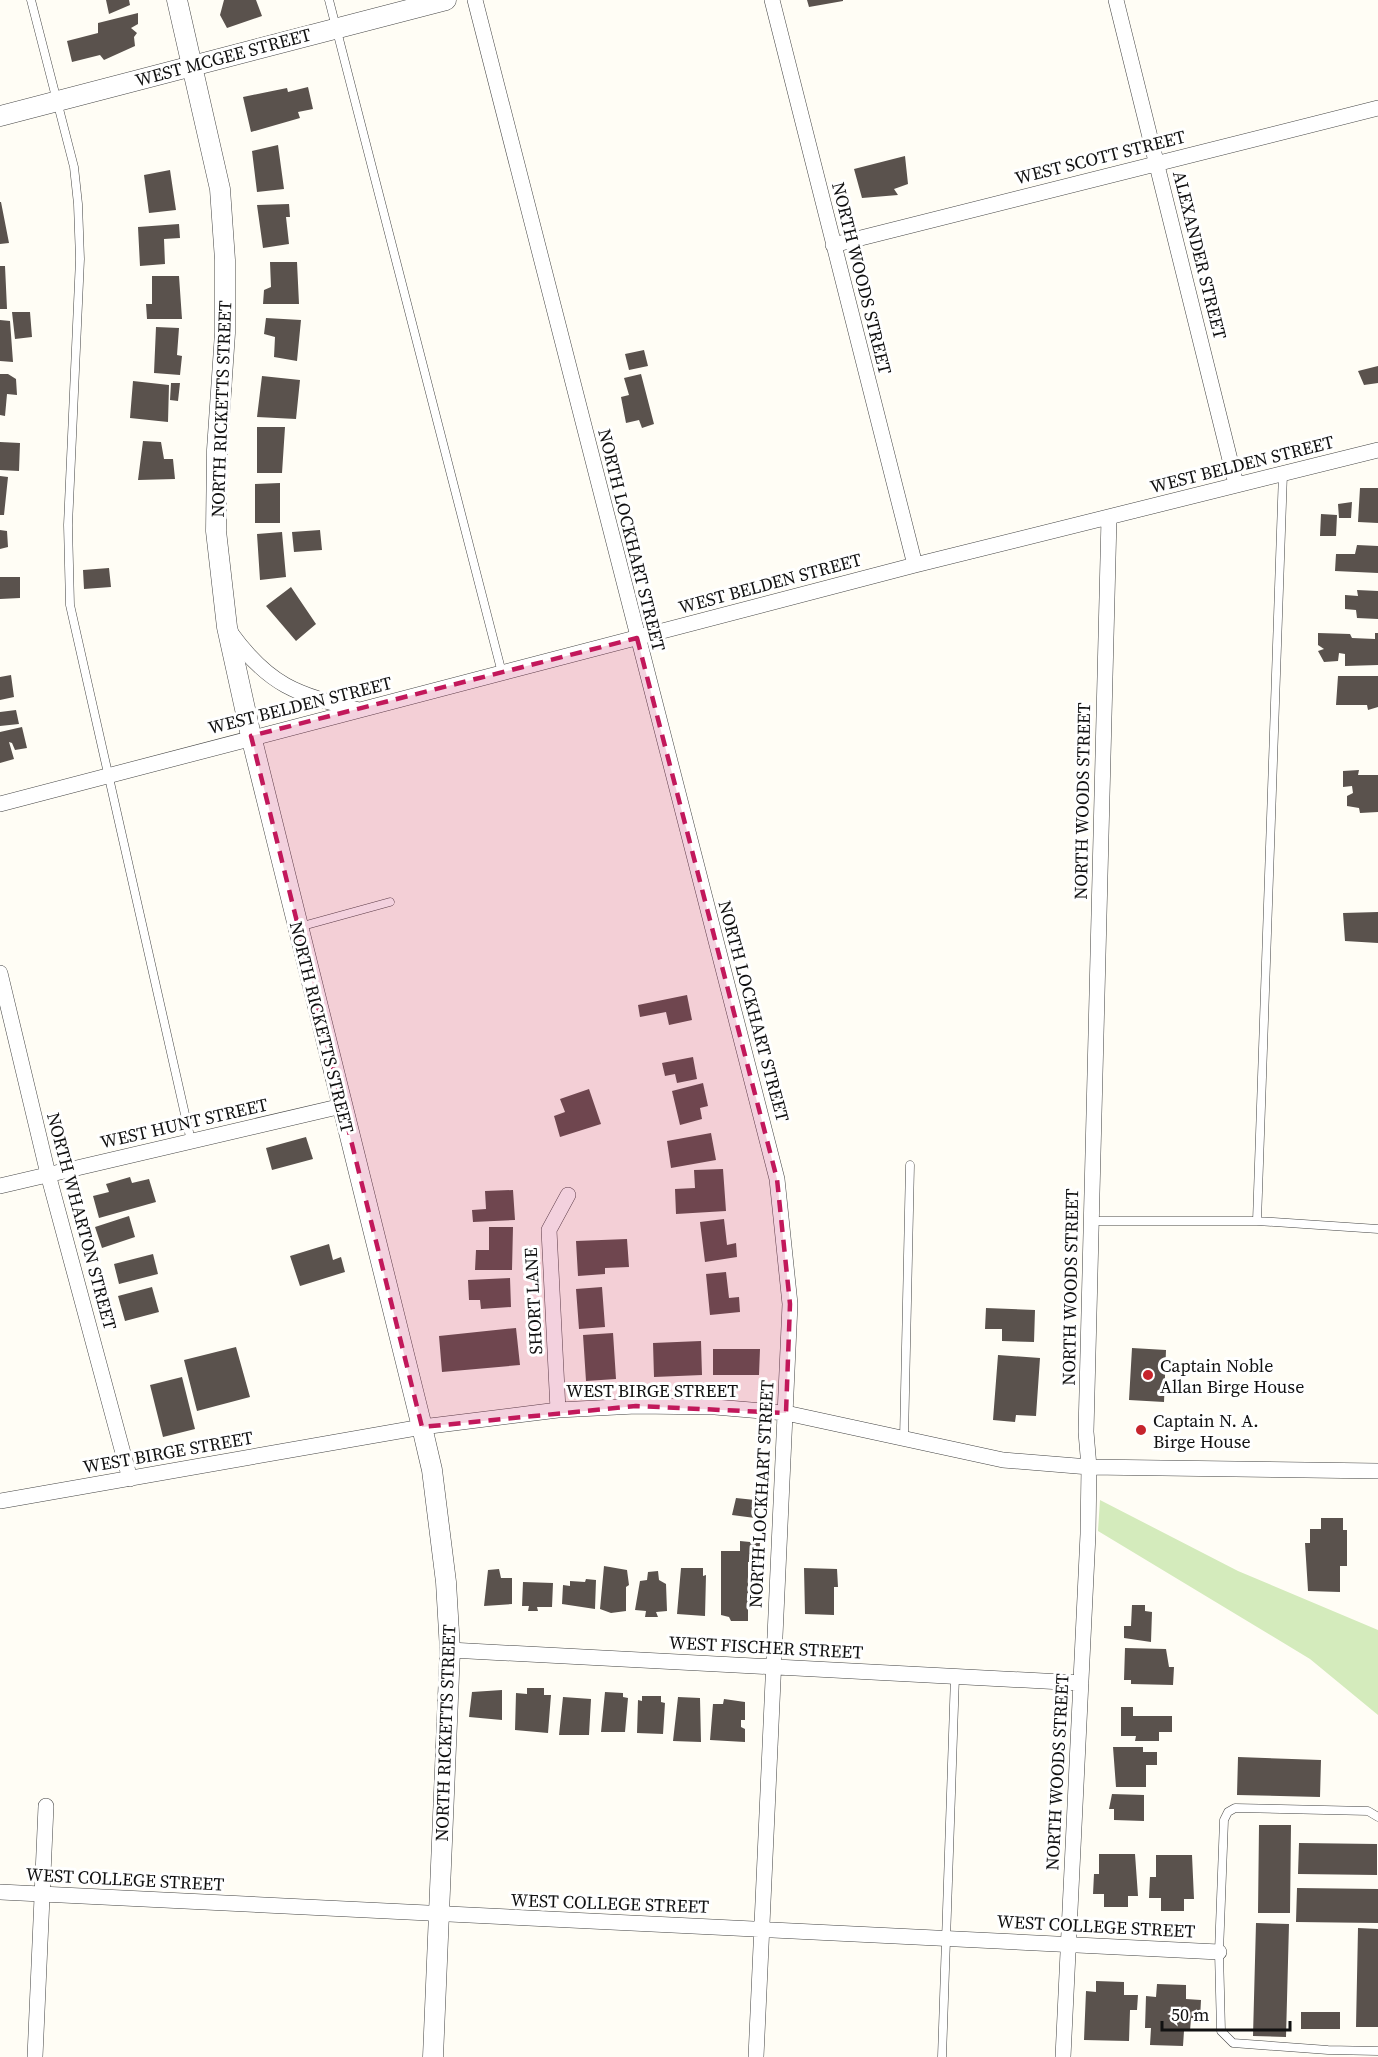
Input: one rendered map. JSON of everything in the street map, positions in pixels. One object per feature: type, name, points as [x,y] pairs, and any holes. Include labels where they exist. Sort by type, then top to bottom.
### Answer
[{"type":"street","name":"NORTH RICKETTS STREET","points":[[177,0],[220,189],[225,260],[225,333],[217,450],[216,531],[227,627],[251,736],[432,1470],[446,1582],[450,1650],[433,2057]]},
{"type":"street","name":"WEST MCGEE STREET","points":[[0,116],[446,0]]},
{"type":"street","name":"NORTH LOCKHART STREET","points":[[476,0],[637,638],[777,1179],[790,1304],[756,2057]]},
{"type":"street","name":"NORTH WOODS STREET","points":[[772,0],[915,565]]},
{"type":"street","name":"ALEXANDER STREET","points":[[1116,0],[1236,484]]},
{"type":"street","name":"WEST SCOTT STREET","points":[[833,245],[1378,108]]},
{"type":"street","name":"WEST BELDEN STREET","points":[[0,804],[251,736],[362,710],[915,565],[1378,450]]},
{"type":"street","name":"NORTH WOODS STREET","points":[[1063,2057],[1089,1467],[1086,1432],[1108,518]]},
{"type":"street","points":[[227,627],[252,661],[279,682],[308,697],[362,710]]},
{"type":"street","name":"NORTH WHARTON STREET","points":[[0,973],[48,1174],[130,1479]]},
{"type":"street","name":"WEST HUNT STREET","points":[[0,1185],[342,1106]]},
{"type":"street","name":"SHORT LANE","points":[[558,1410],[549,1230],[568,1194]]},
{"type":"street","name":"WEST BIRGE STREET","points":[[0,1502],[422,1427],[558,1410],[715,1407],[786,1413],[1003,1460],[1089,1467],[1378,1471]]},
{"type":"street","name":"WEST FISCHER STREET","points":[[450,1650],[1081,1683]]},
{"type":"street","points":[[35,2057],[46,1806]]},
{"type":"street","name":"WEST COLLEGE STREET","points":[[0,1892],[1219,1952]]},
{"type":"lane","points":[[31,0],[74,167],[80,259],[68,525],[70,605],[191,1141]]},
{"type":"lane","points":[[329,0],[502,673]]},
{"type":"lane","points":[[1257,1221],[1283,473]]},
{"type":"lane","points":[[298,928],[390,902]]},
{"type":"lane","points":[[904,1438],[910,1165]]},
{"type":"lane","points":[[1091,1221],[1257,1221],[1378,1228]]},
{"type":"lane","points":[[942,2057],[955,1676]]},
{"type":"lane","points":[[1378,1817],[1368,1811],[1235,1808],[1228,1812],[1224,1820],[1219,1952],[1221,2031],[1233,2043],[1378,2051]]},
{"type":"highlighted area","points":[[637,638],[777,1179],[790,1304],[786,1413],[636,1406],[422,1427],[251,736]]},
{"type":"green space","points":[[1100,1500],[1238,1571],[1378,1630],[1378,1715],[1310,1659],[1098,1531]]},
{"type":"building","points":[[106,0],[129,0],[130,5],[109,14]]},
{"type":"building","points":[[224,0],[256,0],[262,16],[227,28],[220,15]]},
{"type":"building","points":[[807,0],[843,0],[843,1],[809,7]]},
{"type":"building","points":[[138,13],[138,24],[131,28],[137,33],[134,37],[135,46],[104,60],[100,55],[72,62],[67,41],[98,33],[98,23]]},
{"type":"building","points":[[308,87],[313,109],[298,112],[300,118],[251,132],[243,97],[287,88],[288,92]]},
{"type":"building","points":[[278,145],[284,189],[257,192],[252,151]]},
{"type":"building","points":[[905,156],[908,184],[894,189],[898,195],[862,198],[854,169]]},
{"type":"building","points":[[170,170],[176,210],[149,213],[144,175]]},
{"type":"building","points":[[0,202],[9,243],[0,244]]},
{"type":"building","points":[[289,204],[290,217],[286,217],[289,244],[263,248],[257,205]]},
{"type":"building","points":[[179,224],[180,238],[164,239],[165,264],[140,266],[138,227]]},
{"type":"building","points":[[270,262],[297,262],[299,304],[263,304],[264,290],[271,287]]},
{"type":"building","points":[[0,266],[5,266],[7,309],[0,309]]},
{"type":"building","points":[[152,276],[179,276],[182,319],[147,319],[146,304],[152,304]]},
{"type":"building","points":[[12,312],[30,312],[32,337],[15,339]]},
{"type":"building","points":[[266,318],[301,320],[297,361],[274,357],[275,337],[264,334]]},
{"type":"building","points":[[0,320],[10,321],[13,362],[0,361]]},
{"type":"building","points":[[156,327],[179,328],[177,355],[182,356],[180,375],[154,373]]},
{"type":"building","points":[[644,350],[648,366],[629,370],[625,354]]},
{"type":"building","points":[[1378,366],[1378,383],[1364,385],[1358,371]]},
{"type":"building","points":[[0,374],[8,374],[16,379],[17,395],[7,394],[5,416],[0,415]]},
{"type":"building","points":[[641,374],[654,424],[642,428],[639,420],[626,423],[621,397],[629,395],[624,378]]},
{"type":"building","points":[[262,376],[300,380],[296,419],[257,417]]},
{"type":"building","points":[[133,381],[169,385],[168,422],[130,418]]},
{"type":"building","points":[[171,383],[180,383],[178,401],[170,400]]},
{"type":"building","points":[[257,427],[285,427],[282,473],[257,473]]},
{"type":"building","points":[[143,441],[161,442],[164,459],[173,459],[175,479],[138,480]]},
{"type":"building","points":[[0,442],[20,443],[19,471],[0,470]]},
{"type":"building","points":[[0,476],[8,477],[4,515],[0,515]]},
{"type":"building","points":[[280,483],[280,523],[255,523],[255,484]]},
{"type":"building","points":[[1360,488],[1378,488],[1378,523],[1358,522]]},
{"type":"building","points":[[1352,502],[1351,518],[1339,518],[1338,504]]},
{"type":"building","points":[[1321,514],[1337,515],[1336,536],[1320,536]]},
{"type":"building","points":[[0,530],[7,531],[8,547],[0,549]]},
{"type":"building","points":[[320,530],[322,550],[294,552],[292,532]]},
{"type":"building","points":[[282,532],[286,577],[260,580],[257,534]]},
{"type":"building","points":[[1357,545],[1378,546],[1378,573],[1335,571],[1336,554],[1355,554]]},
{"type":"building","points":[[109,568],[111,587],[84,589],[83,570]]},
{"type":"building","points":[[0,577],[20,577],[20,598],[0,599]]},
{"type":"building","points":[[291,587],[316,624],[296,641],[266,606]]},
{"type":"building","points":[[1357,590],[1378,591],[1378,619],[1357,618],[1356,610],[1345,609],[1345,595],[1358,596]]},
{"type":"building","points":[[1318,633],[1350,634],[1352,638],[1375,639],[1375,633],[1378,633],[1378,665],[1345,666],[1345,654],[1339,653],[1338,661],[1324,662],[1318,651],[1324,649],[1318,645]]},
{"type":"building","points":[[11,675],[14,697],[0,700],[0,677]]},
{"type":"building","points":[[1338,676],[1378,676],[1378,707],[1368,710],[1367,705],[1336,705]]},
{"type":"building","points":[[16,710],[19,724],[0,726],[0,712]]},
{"type":"building","points":[[22,727],[27,748],[15,750],[9,742],[14,759],[0,763],[0,732]]},
{"type":"building","points":[[1359,770],[1358,775],[1378,775],[1378,812],[1360,813],[1359,808],[1347,806],[1347,796],[1353,793],[1352,786],[1343,787],[1343,771]]},
{"type":"building","points":[[1378,912],[1378,943],[1345,941],[1343,913]]},
{"type":"building","points":[[687,995],[692,1020],[669,1025],[666,1012],[640,1017],[638,1005]]},
{"type":"building","points":[[693,1057],[697,1079],[677,1083],[675,1074],[665,1076],[662,1063]]},
{"type":"building","points":[[703,1083],[708,1106],[700,1108],[702,1119],[680,1125],[672,1091]]},
{"type":"building","points":[[589,1089],[601,1124],[560,1137],[554,1116],[565,1112],[560,1099]]},
{"type":"building","points":[[711,1133],[716,1160],[671,1168],[667,1141]]},
{"type":"building","points":[[306,1137],[313,1159],[272,1170],[266,1148]]},
{"type":"building","points":[[723,1169],[726,1211],[676,1214],[675,1189],[695,1188],[694,1170]]},
{"type":"building","points":[[130,1177],[132,1183],[149,1179],[156,1202],[99,1218],[93,1196],[109,1192],[106,1184]]},
{"type":"building","points":[[513,1190],[515,1220],[473,1222],[472,1210],[486,1209],[485,1191]]},
{"type":"building","points":[[129,1216],[135,1237],[102,1248],[95,1227]]},
{"type":"building","points":[[724,1219],[727,1245],[736,1243],[737,1257],[705,1262],[700,1222]]},
{"type":"building","points":[[489,1227],[513,1227],[512,1270],[475,1270],[476,1250],[489,1250]]},
{"type":"building","points":[[627,1239],[629,1267],[605,1268],[605,1274],[578,1276],[576,1241]]},
{"type":"building","points":[[329,1244],[333,1260],[341,1257],[345,1272],[300,1286],[290,1256]]},
{"type":"building","points":[[153,1254],[158,1274],[119,1284],[114,1264]]},
{"type":"building","points":[[726,1272],[729,1298],[739,1297],[740,1312],[710,1315],[706,1274]]},
{"type":"building","points":[[510,1278],[511,1307],[481,1309],[480,1300],[469,1300],[468,1280]]},
{"type":"building","points":[[152,1287],[159,1312],[125,1321],[118,1296]]},
{"type":"building","points":[[602,1287],[605,1327],[579,1329],[576,1289]]},
{"type":"building","points":[[986,1308],[1035,1310],[1034,1342],[1002,1341],[1002,1329],[985,1329]]},
{"type":"building","points":[[516,1328],[520,1365],[442,1372],[439,1336]]},
{"type":"building","points":[[613,1333],[616,1379],[586,1381],[583,1335]]},
{"type":"building","points":[[701,1341],[702,1375],[654,1377],[653,1343]]},
{"type":"building","points":[[236,1347],[250,1397],[197,1411],[184,1360]]},
{"type":"building","name":"Captain Noble Allan Birge House","points":[[1132,1348],[1166,1350],[1164,1402],[1129,1400]]},
{"type":"building","points":[[713,1349],[760,1349],[759,1375],[713,1375]]},
{"type":"building","points":[[998,1355],[1040,1358],[1036,1416],[1016,1415],[1015,1422],[993,1420]]},
{"type":"building","points":[[182,1377],[195,1429],[163,1437],[150,1385]]},
{"type":"building","points":[[736,1498],[755,1500],[755,1518],[732,1515]]},
{"type":"building","points":[[1321,1518],[1343,1518],[1343,1530],[1347,1530],[1347,1566],[1340,1566],[1340,1592],[1308,1591],[1305,1543],[1310,1543],[1310,1529],[1321,1529]]},
{"type":"building","points":[[740,1541],[760,1543],[759,1563],[748,1562],[748,1621],[731,1621],[729,1617],[721,1615],[721,1551],[740,1551]]},
{"type":"building","points":[[604,1566],[627,1570],[629,1585],[626,1587],[626,1611],[611,1613],[600,1609]]},
{"type":"building","points":[[681,1568],[703,1568],[703,1576],[706,1575],[705,1616],[677,1614]]},
{"type":"building","points":[[804,1568],[837,1569],[838,1587],[834,1587],[834,1615],[805,1614]]},
{"type":"building","points":[[499,1569],[501,1578],[512,1578],[512,1604],[484,1606],[488,1570]]},
{"type":"building","points":[[658,1571],[659,1580],[666,1584],[667,1611],[656,1612],[658,1617],[645,1617],[646,1611],[635,1610],[640,1581],[647,1580],[648,1572]]},
{"type":"building","points":[[586,1579],[596,1580],[595,1609],[562,1604],[563,1585],[570,1586],[570,1581],[585,1582]]},
{"type":"building","points":[[523,1582],[553,1583],[552,1607],[537,1607],[538,1611],[528,1611],[529,1606],[522,1606]]},
{"type":"building","points":[[1132,1605],[1145,1605],[1145,1611],[1152,1612],[1151,1642],[1124,1638],[1124,1626],[1131,1626]]},
{"type":"building","points":[[1125,1648],[1166,1649],[1169,1667],[1174,1667],[1173,1685],[1131,1684],[1131,1680],[1124,1680]]},
{"type":"building","points":[[527,1688],[544,1688],[544,1695],[551,1695],[548,1733],[515,1730],[516,1693],[527,1694]]},
{"type":"building","points":[[502,1690],[502,1720],[469,1717],[472,1692]]},
{"type":"building","points":[[605,1692],[623,1693],[623,1697],[628,1698],[625,1732],[601,1732]]},
{"type":"building","points":[[642,1696],[661,1696],[661,1702],[665,1703],[663,1734],[637,1733],[638,1700],[642,1701]]},
{"type":"building","points":[[563,1697],[591,1699],[589,1735],[559,1735]]},
{"type":"building","points":[[678,1697],[700,1698],[701,1742],[673,1741]]},
{"type":"building","points":[[724,1699],[745,1702],[745,1720],[741,1720],[741,1727],[745,1729],[745,1742],[710,1740],[713,1704],[723,1704]]},
{"type":"building","points":[[1121,1707],[1133,1707],[1133,1716],[1172,1716],[1172,1732],[1159,1732],[1159,1741],[1135,1741],[1136,1736],[1121,1736]]},
{"type":"building","points":[[1113,1747],[1143,1747],[1143,1752],[1157,1752],[1157,1765],[1146,1765],[1146,1787],[1116,1787]]},
{"type":"building","points":[[1238,1757],[1321,1760],[1320,1797],[1237,1795]]},
{"type":"building","points":[[1112,1794],[1144,1795],[1144,1821],[1114,1820],[1114,1809],[1109,1809]]},
{"type":"building","points":[[1259,1825],[1291,1825],[1290,1913],[1258,1913]]},
{"type":"building","points":[[1299,1843],[1377,1844],[1377,1875],[1298,1874]]},
{"type":"building","points":[[1099,1854],[1135,1854],[1138,1896],[1128,1896],[1128,1907],[1104,1907],[1104,1894],[1093,1894],[1094,1874],[1099,1874]]},
{"type":"building","points":[[1156,1855],[1192,1855],[1194,1899],[1184,1899],[1184,1911],[1161,1911],[1161,1898],[1149,1898],[1150,1877],[1156,1877]]},
{"type":"building","points":[[1297,1888],[1378,1889],[1378,1923],[1296,1922]]},
{"type":"building","points":[[1256,1923],[1289,1924],[1286,2037],[1253,2036]]},
{"type":"building","points":[[1358,1928],[1378,1929],[1378,2027],[1356,2027]]},
{"type":"building","points":[[1096,1981],[1124,1982],[1124,1995],[1138,1995],[1137,2010],[1130,2010],[1129,2041],[1084,2040],[1086,1991],[1096,1992]]},
{"type":"building","points":[[1157,1984],[1186,1985],[1186,1999],[1201,2000],[1200,2019],[1191,2018],[1190,2031],[1184,2031],[1183,2046],[1150,2045],[1151,2028],[1145,2028],[1146,1996],[1156,1997]]},
{"type":"building","points":[[1301,2012],[1340,2012],[1340,2029],[1301,2029]]},
{"type":"place","name":"Captain Noble Allan Birge House","points":[[1148,1375]]},
{"type":"place","name":"Captain N. A. Birge House","points":[[1141,1430]]}]
